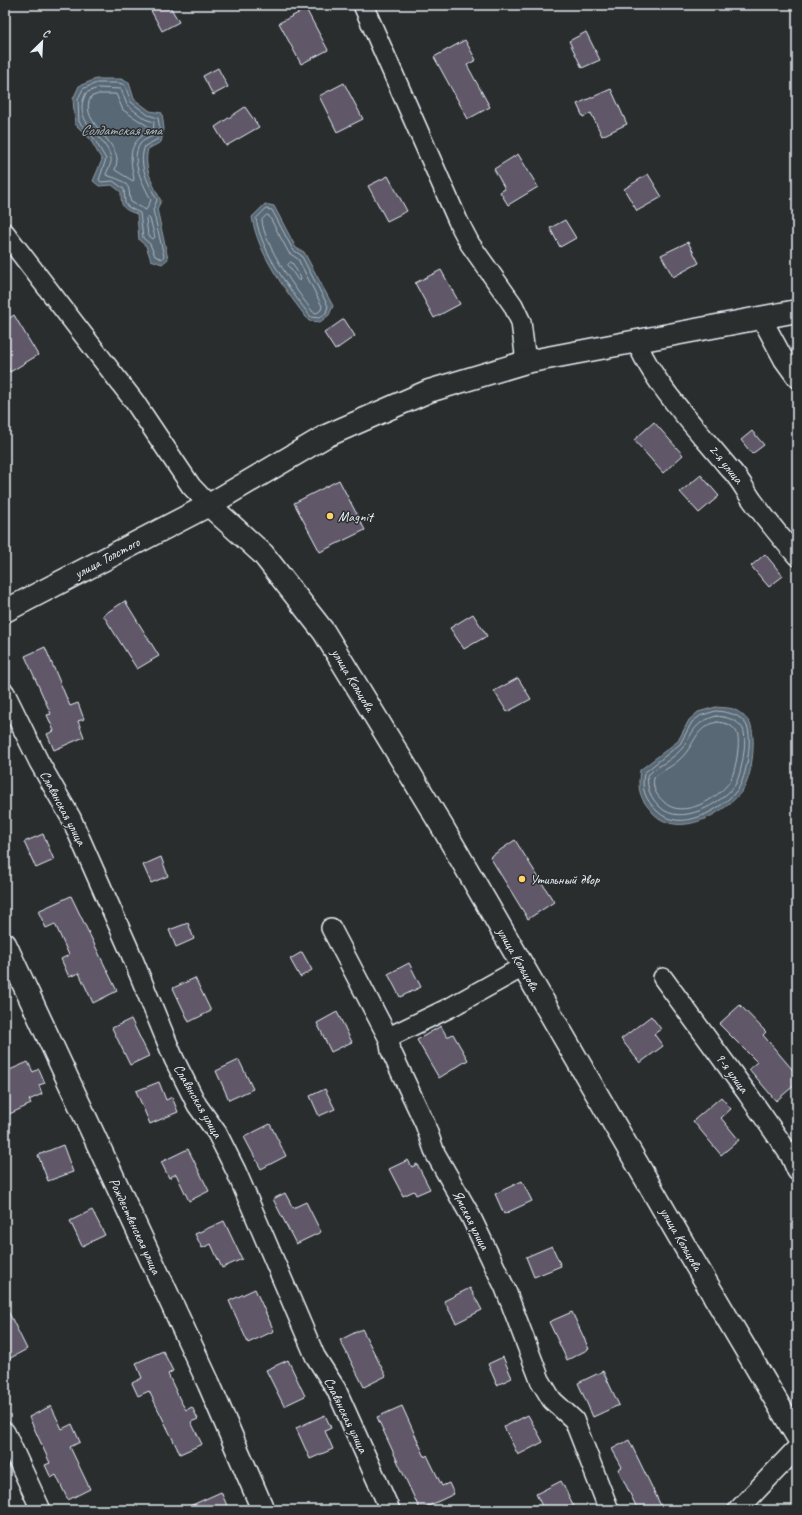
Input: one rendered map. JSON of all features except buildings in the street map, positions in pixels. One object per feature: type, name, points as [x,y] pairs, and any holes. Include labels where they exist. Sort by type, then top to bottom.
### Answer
[{"type":"main road","name":"улица Толстого","points":[[5,612],[209,504],[326,436],[429,391],[526,362],[636,340],[797,311]]},
{"type":"main road","name":"улица Кольцова","points":[[209,504],[263,554],[324,632],[443,828],[687,1250],[797,1436]]},
{"type":"main road","name":"Рождественская улица","points":[[5,944],[209,1384],[263,1510]]},
{"type":"street","points":[[364,5],[458,221],[470,244],[513,305],[521,322],[526,362]]},
{"type":"street","points":[[5,233],[134,401],[192,486],[209,504]]},
{"type":"street","points":[[761,318],[784,360],[797,378]]},
{"type":"street","name":"2-я улица","points":[[636,340],[642,356],[653,373],[728,467],[738,476],[756,504],[797,556]]},
{"type":"street","name":"Славянская улица","points":[[5,693],[39,762],[71,818],[128,946],[174,1059],[197,1105],[217,1133],[236,1171],[315,1356],[336,1389],[390,1510]]},
{"type":"street","name":"Ямская улица","points":[[330,928],[390,1039],[391,1051],[425,1124],[436,1152],[470,1215],[505,1288],[540,1380],[552,1400],[574,1420],[609,1510]]},
{"type":"street","points":[[390,1039],[393,1035],[451,1007],[523,967]]},
{"type":"street","name":"9-я улица","points":[[663,978],[756,1105],[790,1155],[797,1170]]},
{"type":"street","points":[[5,1432],[41,1510]]},
{"type":"street","points":[[738,1510],[797,1448]]},
{"type":"water","name":"Солдатская яма","points":[[96,79],[121,79],[129,83],[134,99],[150,111],[162,113],[164,129],[161,142],[148,149],[147,163],[152,182],[161,201],[157,209],[168,259],[162,264],[151,260],[146,246],[139,240],[137,214],[128,211],[123,207],[121,192],[112,185],[99,186],[93,181],[102,160],[90,139],[75,124],[73,99],[79,86]]},
{"type":"water","points":[[265,204],[274,206],[296,248],[304,252],[333,306],[329,315],[320,322],[309,321],[282,285],[260,245],[252,217]]},
{"type":"water","points":[[716,707],[735,710],[743,715],[750,724],[753,750],[751,769],[745,785],[734,800],[713,815],[688,824],[676,824],[664,821],[654,814],[645,804],[639,789],[640,770],[678,741],[689,720],[698,712]]},
{"type":"place","name":"Magnit","points":[[330,516]]},
{"type":"place","name":"Утильный двор","points":[[522,879]]}]
